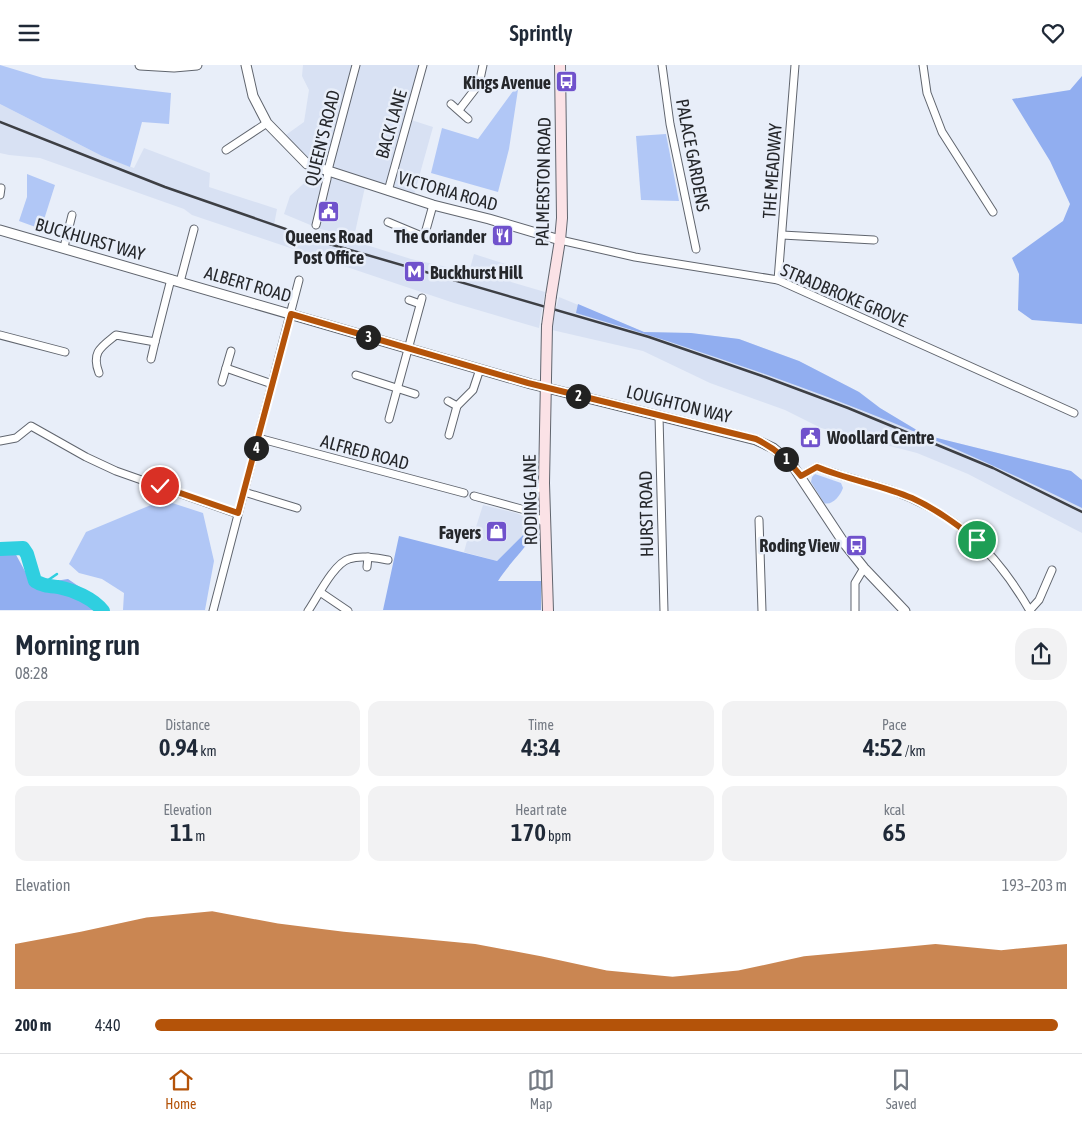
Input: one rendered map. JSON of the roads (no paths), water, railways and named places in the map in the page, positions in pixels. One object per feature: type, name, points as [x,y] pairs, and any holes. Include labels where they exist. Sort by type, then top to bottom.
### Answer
[{"type":"main road","name":"PALMERSTON ROAD","points":[[546,388],[547,326],[562,218],[560,65]]},
{"type":"main road","name":"RODING LANE","points":[[546,388],[544,483],[548,611]]},
{"type":"street","points":[[140,65],[174,67],[197,65]]},
{"type":"street","name":"VICTORIA ROAD","points":[[246,65],[253,96],[267,123],[307,164],[432,205],[489,219],[560,240]]},
{"type":"street","name":"QUEEN'S ROAD","points":[[317,221],[328,179],[328,170],[356,65]]},
{"type":"street","name":"BACK LANE","points":[[388,191],[423,65]]},
{"type":"street","points":[[459,110],[479,84],[483,65]]},
{"type":"street","name":"PALACE GARDENS","points":[[662,65],[670,125],[696,249]]},
{"type":"street","name":"THE MEADWAY","points":[[778,280],[795,65]]},
{"type":"street","points":[[923,65],[927,93],[942,132],[993,211]]},
{"type":"street","points":[[451,104],[468,119]]},
{"type":"street","points":[[226,150],[267,123]]},
{"type":"street","points":[[388,222],[424,237],[432,205]]},
{"type":"street","points":[[64,247],[72,215]]},
{"type":"street","points":[[151,359],[155,342],[194,229]]},
{"type":"street","name":"BUCKHURST WAY","points":[[0,230],[176,281]]},
{"type":"street","points":[[782,235],[874,240]]},
{"type":"street","name":"STRADBROKE GROVE","points":[[560,240],[635,257],[778,280],[1074,413]]},
{"type":"street","points":[[213,611],[300,280]]},
{"type":"street","name":"ALBERT ROAD","points":[[176,281],[546,388]]},
{"type":"street","points":[[389,419],[421,301],[409,300]]},
{"type":"street","points":[[0,335],[65,352]]},
{"type":"street","points":[[99,373],[94,362],[98,350],[116,335],[155,342]]},
{"type":"street","points":[[222,382],[231,351]]},
{"type":"street","points":[[226,368],[272,384]]},
{"type":"street","points":[[449,435],[457,406],[472,391],[480,369]]},
{"type":"street","points":[[356,375],[415,394]]},
{"type":"street","name":"LOUGHTON WAY","points":[[546,388],[756,439],[773,447],[791,463],[801,476],[829,523],[864,568],[905,611]]},
{"type":"street","points":[[448,401],[457,406]]},
{"type":"street","name":"HURST ROAD","points":[[659,416],[664,611]]},
{"type":"street","points":[[0,441],[16,439],[31,426],[86,457],[116,471],[238,513]]},
{"type":"street","name":"ALFRED ROAD","points":[[258,438],[464,493]]},
{"type":"street","points":[[801,476],[817,467],[854,481],[888,489],[912,498],[932,509],[977,540],[1004,570],[1030,610],[1039,600],[1052,570]]},
{"type":"street","points":[[525,510],[536,490],[544,483]]},
{"type":"street","points":[[244,492],[297,508]]},
{"type":"street","points":[[474,496],[525,510],[545,523]]},
{"type":"street","points":[[760,520],[762,611]]},
{"type":"street","points":[[367,567],[368,557]]},
{"type":"street","points":[[308,611],[332,573],[347,559],[368,557],[388,560]]},
{"type":"street","points":[[855,611],[856,583],[864,568]]},
{"type":"street","points":[[320,592],[348,611]]},
{"type":"waterway","points":[[0,549],[23,548],[27,554],[35,581],[43,585],[76,592],[94,602],[103,611]]},
{"type":"waterway","points":[[41,585],[57,574]]},
{"type":"railway","points":[[0,122],[165,187],[326,243],[649,337],[765,377],[848,408],[993,468],[1082,512]]},
{"type":"place","name":"Kings Avenue","points":[[567,82]]},
{"type":"place","name":"Queens Road Post Office","points":[[329,211]]},
{"type":"place","name":"The Coriander","points":[[502,236]]},
{"type":"place","name":"Buckhurst Hill","points":[[414,272]]},
{"type":"place","name":"Woollard Centre","points":[[811,437]]},
{"type":"place","name":"Fayers","points":[[497,532]]},
{"type":"place","name":"Roding View","points":[[856,545]]}]
